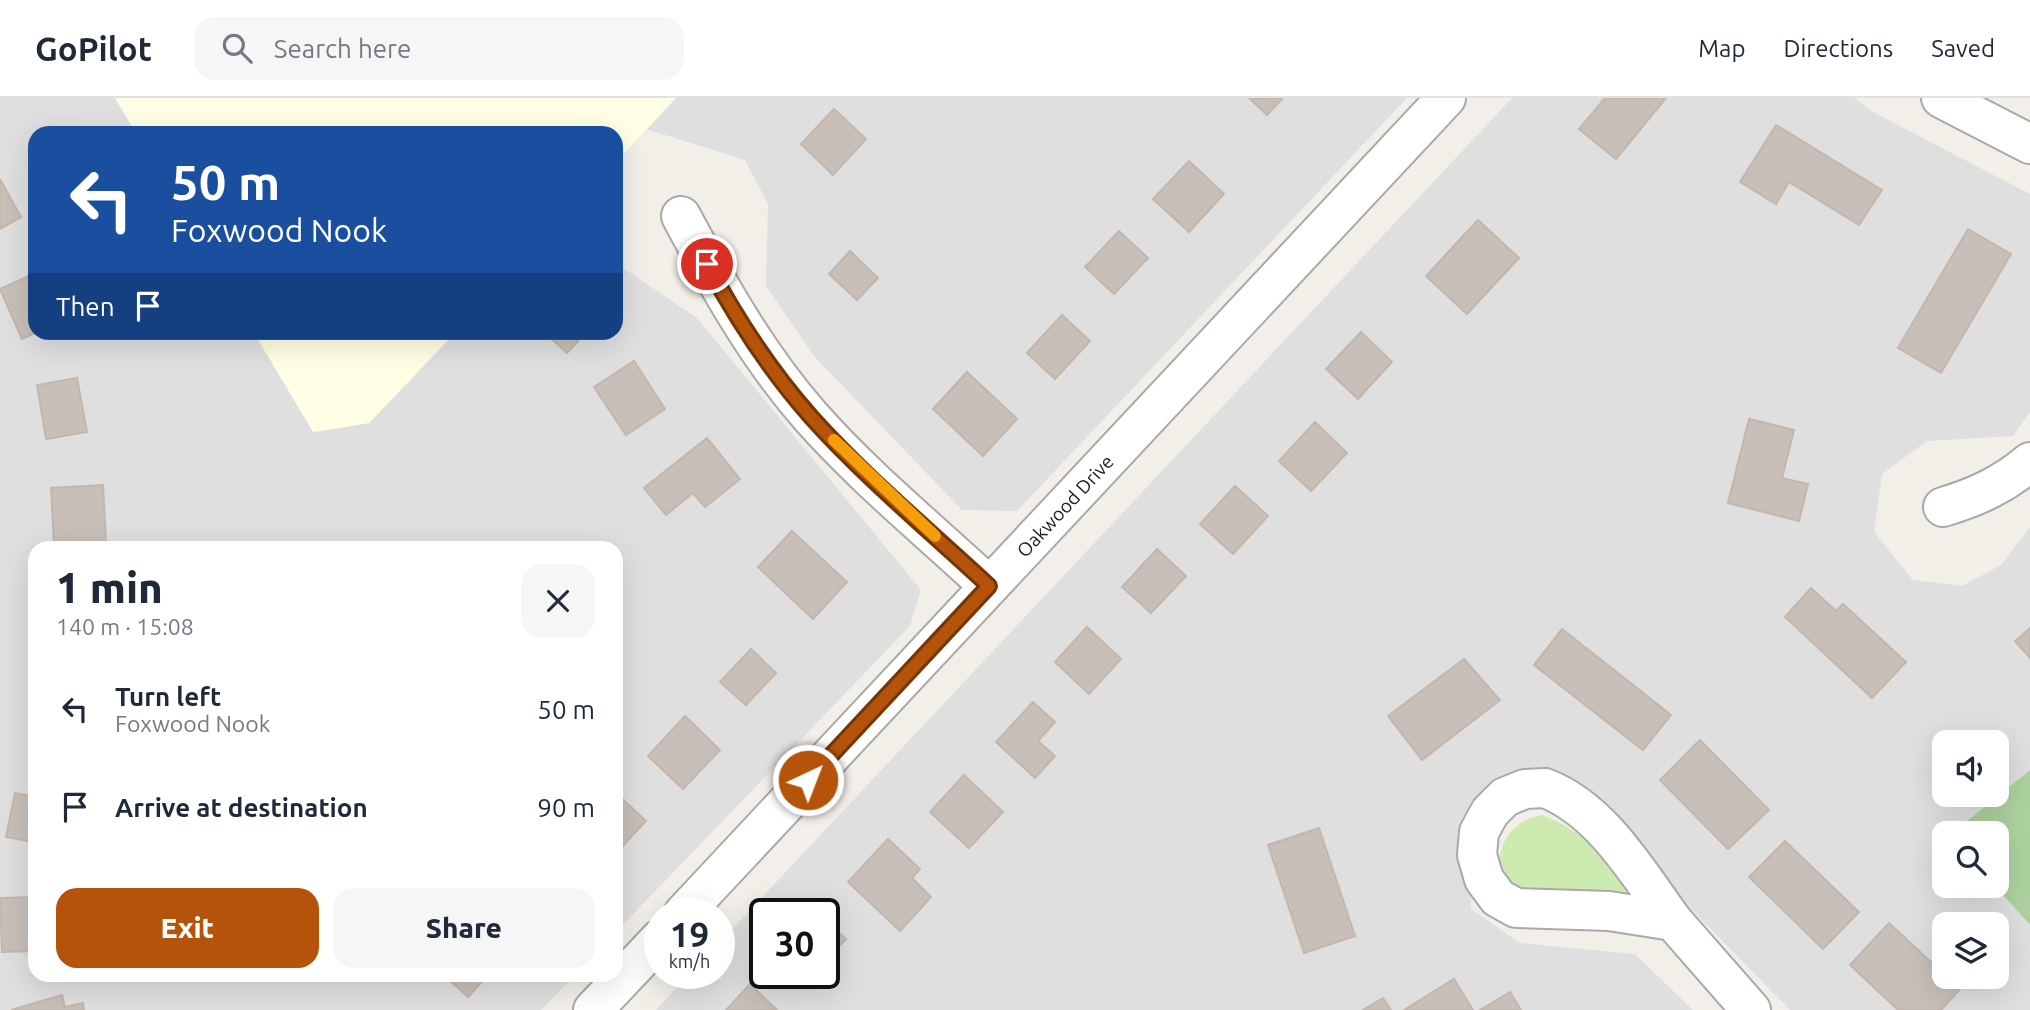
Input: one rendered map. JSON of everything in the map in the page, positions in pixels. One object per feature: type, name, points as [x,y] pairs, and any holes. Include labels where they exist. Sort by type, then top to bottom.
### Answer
[{"type":"street","name":"Oakwood Drive","points":[[698,898],[1446,98]]},
{"type":"street","points":[[1941,98],[2030,144]]},
{"type":"street","points":[[681,216],[720,288],[760,350],[811,417],[861,468],[989,586]]},
{"type":"street","points":[[1943,507],[1978,496],[2010,479],[2030,462]]},
{"type":"street","points":[[1673,921],[1609,911],[1516,908],[1498,898],[1484,880],[1477,855],[1479,832],[1490,812],[1505,797],[1525,789],[1545,788],[1565,796],[1606,833],[1673,921],[1751,1010]]},
{"type":"street","points":[[623,978],[644,956]]},
{"type":"street","points":[[593,1010],[619,982]]},
{"type":"shaded area","points":[[0,98],[115,98],[132,126],[28,126],[28,340],[258,340],[314,432],[369,423],[448,340],[623,340],[623,268],[697,318],[921,590],[910,626],[649,898],[644,898],[644,903],[623,925],[623,541],[28,541],[28,982],[568,982],[541,1010],[0,1010]]},
{"type":"shaded area","points":[[115,98],[676,98],[623,155],[623,126],[132,126]]},
{"type":"shaded area","points":[[676,98],[1407,98],[1017,511],[962,510],[814,356],[766,286],[768,204],[745,160],[646,129]]},
{"type":"shaded area","points":[[1512,98],[1854,98],[1873,112],[2030,194],[2030,412],[2013,436],[1927,441],[1882,474],[1874,532],[1913,580],[1962,586],[2001,565],[2030,527],[2030,770],[2009,787],[2009,730],[1932,730],[1932,807],[1984,807],[1967,821],[1932,821],[1932,898],[2006,898],[2030,925],[2030,1010],[1790,1010],[1589,805],[1546,787],[1472,822],[1471,909],[1520,943],[1635,954],[1693,1010],[656,1010],[676,989],[735,989],[735,926],[749,911],[749,989],[840,989],[840,898],[761,898]]},
{"type":"shaded area","points":[[258,340],[448,340],[369,423],[313,432]]},
{"type":"green space","points":[[2030,770],[2030,925],[2006,898],[2009,898],[2009,821],[1967,821],[1984,807],[2009,807],[2009,787]]},
{"type":"green space","points":[[1542,815],[1570,829],[1593,848],[1633,893],[1630,899],[1523,896],[1499,872],[1501,851],[1504,842],[1515,828],[1522,822]]},
{"type":"building","points":[[1249,98],[1283,98],[1267,115]]},
{"type":"building","points":[[1605,98],[1666,98],[1616,159],[1579,129]]},
{"type":"building","points":[[834,109],[866,139],[833,175],[801,144]]},
{"type":"building","points":[[1776,125],[1882,190],[1859,225],[1789,182],[1776,204],[1740,182]]},
{"type":"building","points":[[1189,161],[1224,194],[1189,232],[1153,199]]},
{"type":"building","points":[[0,179],[21,217],[0,229]]},
{"type":"building","points":[[1478,220],[1519,258],[1467,314],[1426,276]]},
{"type":"building","points":[[1968,229],[2011,254],[1941,373],[1898,348]]},
{"type":"building","points":[[1119,231],[1148,258],[1114,294],[1085,267]]},
{"type":"building","points":[[850,251],[878,278],[857,300],[829,274]]},
{"type":"building","points":[[28,276],[28,336],[22,339],[0,289]]},
{"type":"building","points":[[1062,315],[1090,341],[1055,379],[1027,353]]},
{"type":"building","points":[[1361,332],[1392,362],[1358,399],[1326,369]]},
{"type":"building","points":[[553,340],[579,340],[567,353]]},
{"type":"building","points":[[634,361],[665,409],[626,435],[594,387]]},
{"type":"building","points":[[967,372],[1017,419],[983,456],[933,409]]},
{"type":"building","points":[[77,378],[87,432],[46,439],[37,385]]},
{"type":"building","points":[[1749,419],[1794,430],[1782,478],[1808,484],[1799,521],[1728,503]]},
{"type":"building","points":[[1315,422],[1347,453],[1311,491],[1279,461]]},
{"type":"building","points":[[707,438],[740,479],[705,507],[693,493],[666,515],[644,488]]},
{"type":"building","points":[[103,485],[106,541],[54,541],[51,488]]},
{"type":"building","points":[[1235,486],[1268,516],[1233,554],[1200,524]]},
{"type":"building","points":[[792,531],[847,582],[813,619],[758,567]]},
{"type":"building","points":[[1157,549],[1186,576],[1151,613],[1122,587]]},
{"type":"building","points":[[1811,588],[1836,611],[1843,604],[1906,662],[1872,698],[1785,617]]},
{"type":"building","points":[[1087,627],[1121,659],[1089,694],[1055,662]]},
{"type":"building","points":[[2030,628],[2030,658],[2015,641]]},
{"type":"building","points":[[1562,629],[1671,715],[1643,750],[1534,665]]},
{"type":"building","points":[[751,649],[776,673],[746,705],[720,682]]},
{"type":"building","points":[[1464,659],[1500,700],[1422,760],[1388,716]]},
{"type":"building","points":[[1033,702],[1055,722],[1038,741],[1055,756],[1035,778],[996,742]]},
{"type":"building","points":[[685,716],[720,750],[683,789],[648,756]]},
{"type":"building","points":[[1700,740],[1769,810],[1728,849],[1660,780]]},
{"type":"building","points":[[964,775],[1003,812],[969,848],[930,812]]},
{"type":"building","points":[[15,793],[28,796],[28,841],[6,837]]},
{"type":"building","points":[[623,800],[646,821],[623,846]]},
{"type":"building","points":[[1319,828],[1355,936],[1304,953],[1268,845]]},
{"type":"building","points":[[888,839],[920,869],[912,878],[931,897],[900,931],[848,882]]},
{"type":"building","points":[[1785,841],[1859,912],[1823,949],[1749,877]]},
{"type":"building","points":[[28,897],[28,951],[2,952],[0,898]]},
{"type":"building","points":[[1889,923],[1932,963],[1932,989],[1960,989],[1941,1010],[1898,1010],[1850,965]]},
{"type":"building","points":[[840,934],[846,939],[840,945]]},
{"type":"building","points":[[1454,979],[1473,1010],[1404,1010]]},
{"type":"building","points":[[452,982],[482,982],[468,997]]},
{"type":"building","points":[[749,985],[749,989],[755,989],[777,1010],[726,1010]]},
{"type":"building","points":[[1510,992],[1521,1010],[1480,1010]]},
{"type":"building","points":[[62,995],[65,1007],[83,1003],[84,1010],[11,1010]]},
{"type":"building","points":[[1383,998],[1391,1010],[1363,1010]]},
{"type":"slow traffic","points":[[834,440],[935,536]]},
{"type":"route","points":[[707,264],[766,360],[811,417],[861,468],[989,586],[808,780]]}]
